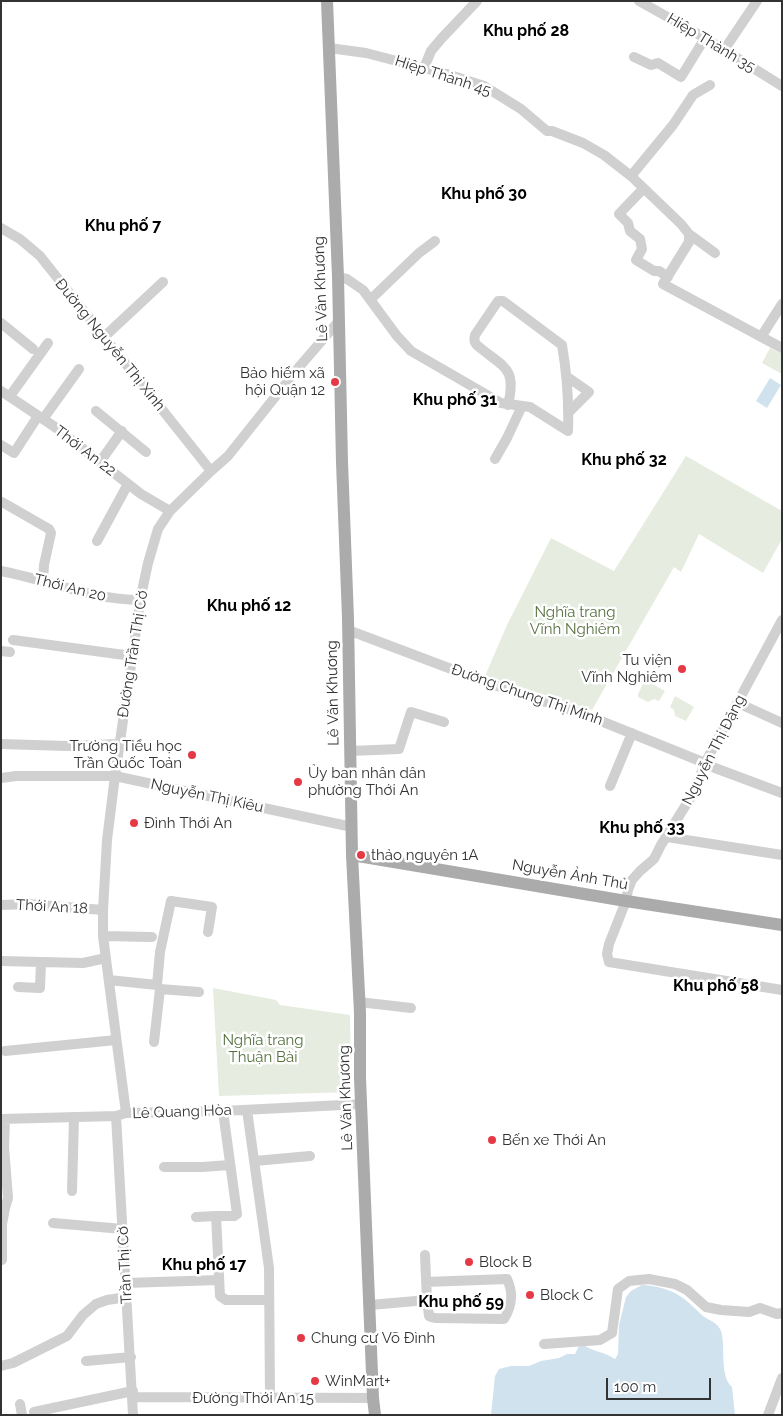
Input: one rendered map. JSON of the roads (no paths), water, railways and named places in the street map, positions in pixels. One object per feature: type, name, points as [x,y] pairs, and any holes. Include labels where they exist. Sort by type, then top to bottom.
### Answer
[{"type":"main road","name":"Lê Văn Khương","points":[[327,1],[338,277],[352,855],[375,1415]]},
{"type":"main road","name":"Nguyễn Ảnh Thủ","points":[[352,855],[782,925]]},
{"type":"street","points":[[424,68],[431,51],[477,1]]},
{"type":"street","name":"Hiệp Thành 35","points":[[639,1],[705,38],[782,86]]},
{"type":"street","points":[[724,50],[758,1]]},
{"type":"street","points":[[634,57],[651,65],[658,63],[681,77],[705,38]]},
{"type":"street","name":"Hiệp Thành 45","points":[[329,48],[366,53],[484,86],[521,109],[547,131],[552,131],[576,141],[604,155],[631,176],[689,234],[715,253]]},
{"type":"street","points":[[631,176],[673,125],[693,95],[710,85]]},
{"type":"street","points":[[643,189],[619,214],[628,223],[630,231],[640,239],[642,250],[636,260],[668,277]]},
{"type":"street","name":"Đường Nguyễn Thị Xinh","points":[[1,228],[20,239],[40,256],[211,471]]},
{"type":"street","points":[[689,234],[689,242],[663,284],[782,348]]},
{"type":"street","points":[[371,299],[419,253],[435,241]]},
{"type":"street","points":[[338,277],[353,282],[363,290],[397,336],[411,350],[501,403],[508,405],[530,407],[568,431],[569,412],[562,345],[503,301],[498,301],[475,335],[474,340],[478,346],[508,370],[512,383],[508,405]]},
{"type":"street","points":[[104,337],[163,282]]},
{"type":"street","points":[[760,337],[782,304]]},
{"type":"street","name":"Đường Trần Thị Cờ","points":[[121,1115],[116,1040],[103,936],[103,910],[107,840],[115,776],[140,600],[148,563],[158,529],[170,511],[228,456],[299,367],[338,322]]},
{"type":"street","points":[[1,323],[33,348]]},
{"type":"street","points":[[6,393],[48,343]]},
{"type":"street","points":[[1,445],[14,453],[79,369]]},
{"type":"street","points":[[566,376],[589,392],[569,412]]},
{"type":"street","name":"Thới An 22","points":[[6,393],[141,494],[170,511]]},
{"type":"street","points":[[494,459],[507,438],[522,406]]},
{"type":"street","points":[[96,411],[146,452]]},
{"type":"street","points":[[100,462],[122,431]]},
{"type":"street","points":[[97,542],[128,484]]},
{"type":"street","points":[[2,502],[49,529],[51,533],[43,582]]},
{"type":"street","name":"Thới An 20","points":[[1,571],[22,575],[91,595],[123,600],[140,600]]},
{"type":"street","name":"Nguyễn Thị Đặng","points":[[782,620],[705,763],[694,792],[654,859],[632,880],[607,954],[609,962],[782,990]]},
{"type":"street","name":"Đường Chung Thị Minh","points":[[348,630],[491,684],[632,732],[715,768],[782,793]]},
{"type":"street","points":[[13,640],[132,656]]},
{"type":"street","points":[[738,703],[782,723]]},
{"type":"street","points":[[350,751],[399,749],[411,712],[444,722]]},
{"type":"street","points":[[610,786],[632,732]]},
{"type":"street","points":[[1,744],[67,746],[120,744]]},
{"type":"street","name":"Nguyễn Thị Kiêu","points":[[1,778],[16,776],[115,776],[352,827]]},
{"type":"street","points":[[667,837],[782,855]]},
{"type":"street","points":[[154,1042],[160,952],[171,901],[212,907],[208,932]]},
{"type":"street","name":"Thới An 18","points":[[1,906],[28,904],[103,910]]},
{"type":"street","points":[[103,936],[152,937]]},
{"type":"street","points":[[1,961],[83,963],[106,958]]},
{"type":"street","points":[[18,988],[40,988],[41,962]]},
{"type":"street","points":[[109,980],[200,992]]},
{"type":"street","points":[[359,1002],[411,1008]]},
{"type":"street","points":[[4,1051],[116,1040]]},
{"type":"street","name":"Lê Quang Hòa","points":[[3,1119],[362,1104]]},
{"type":"street","points":[[247,1110],[269,1268],[270,1398]]},
{"type":"street","points":[[196,1217],[234,1216],[237,1214],[223,1111]]},
{"type":"street","name":"Trần Thị Cờ","points":[[121,1115],[123,1229],[134,1415]]},
{"type":"street","points":[[72,1191],[74,1117]]},
{"type":"street","points":[[2,1260],[2,1224],[8,1198],[3,1119]]},
{"type":"street","points":[[255,1160],[310,1156]]},
{"type":"street","points":[[164,1167],[230,1165]]},
{"type":"street","points":[[216,1216],[220,1296],[224,1300],[269,1300]]},
{"type":"street","points":[[53,1223],[123,1229]]},
{"type":"street","points":[[425,1255],[426,1282],[428,1312],[431,1317],[504,1319],[510,1310],[512,1298],[507,1279],[426,1282]]},
{"type":"street","points":[[544,1344],[600,1340],[612,1333],[618,1289],[629,1281],[649,1279],[674,1284],[687,1290],[706,1307],[713,1309],[749,1312],[760,1308],[777,1314],[782,1312]]},
{"type":"street","points":[[126,1283],[218,1280]]},
{"type":"street","points":[[1,1366],[13,1363],[67,1336],[83,1315],[96,1304],[127,1297]]},
{"type":"street","points":[[370,1305],[427,1300]]},
{"type":"street","points":[[86,1361],[131,1357]]},
{"type":"street","points":[[768,1415],[782,1378]]},
{"type":"street","name":"Đường Thới An 15","points":[[34,1412],[133,1394],[270,1398],[373,1398]]},
{"type":"street","points":[[20,1404],[22,1415]]},
{"type":"water","points":[[770,378],[781,385],[767,408],[756,401]]},
{"type":"water","points":[[642,1285],[663,1288],[679,1295],[720,1328],[724,1368],[728,1382],[732,1387],[735,1415],[491,1415],[495,1376],[499,1369],[511,1366],[529,1366],[567,1354],[575,1354],[579,1346],[583,1345],[615,1359],[618,1354],[619,1325],[626,1297],[631,1291]]},
{"type":"place","name":"Bảo hiểm xã hội Quận 12","points":[[335,382]]},
{"type":"place","name":"Tu viện Vĩnh Nghiêm","points":[[682,669]]},
{"type":"place","name":"Trường Tiểu học Trần Quốc Toản","points":[[192,755]]},
{"type":"place","name":"Ủy ban nhân dân phường Thới An","points":[[298,782]]},
{"type":"place","name":"Đình Thới An","points":[[134,823]]},
{"type":"place","name":"thảo nguyên 1A","points":[[361,855]]},
{"type":"place","name":"Bến xe Thới An","points":[[492,1140]]},
{"type":"place","name":"Block B","points":[[469,1262]]},
{"type":"place","name":"Block C","points":[[530,1295]]},
{"type":"place","name":"Chung cư Võ Đình","points":[[301,1338]]},
{"type":"place","name":"WinMart+","points":[[315,1381]]},
{"type":"district","name":"Khu phố 28","points":[[526,31]]},
{"type":"district","name":"Khu phố 30","points":[[484,194]]},
{"type":"district","name":"Khu phố 7","points":[[123,226]]},
{"type":"district","name":"Khu phố 31","points":[[455,400]]},
{"type":"district","name":"Khu phố 32","points":[[624,460]]},
{"type":"district","name":"Khu phố 12","points":[[249,606]]},
{"type":"district","name":"Khu phố 33","points":[[642,828]]},
{"type":"district","name":"Khu phố 58","points":[[716,986]]},
{"type":"district","name":"Khu phố 17","points":[[204,1265]]},
{"type":"district","name":"Khu phố 59","points":[[461,1302]]},
{"type":"park label","name":"Nghĩa trang Vĩnh Nghiêm","points":[[575,620]]},
{"type":"park label","name":"Nghĩa trang Thuận Bài","points":[[263,1048]]}]
